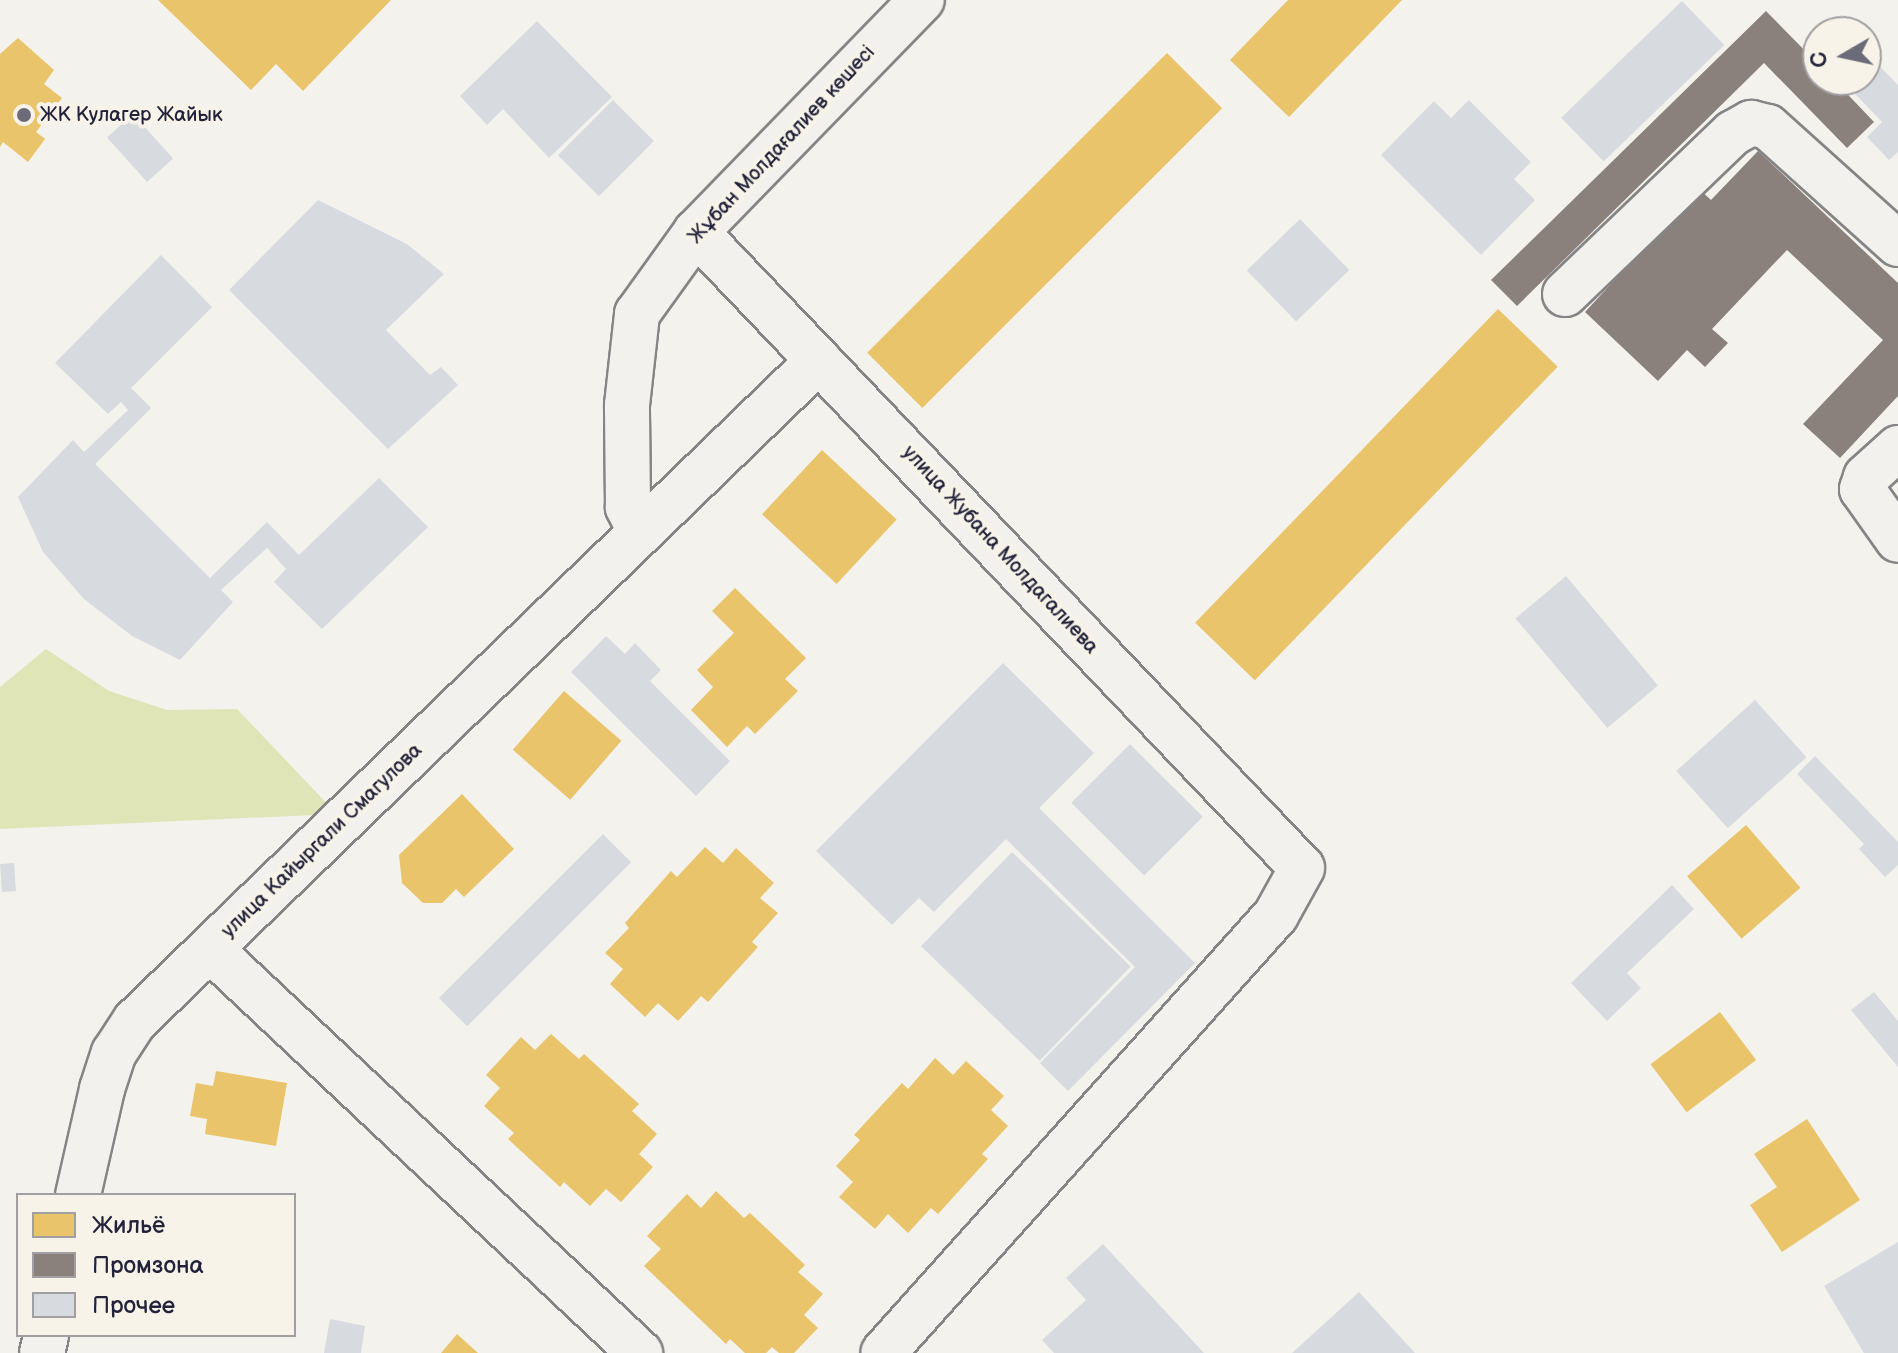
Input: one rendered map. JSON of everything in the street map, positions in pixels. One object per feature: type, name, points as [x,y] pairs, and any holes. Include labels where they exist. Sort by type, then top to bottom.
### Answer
[{"type":"street","name":"Жұбан Молдағалиев көшесі","points":[[639,529],[628,507],[627,405],[637,314],[696,232],[922,0]]},
{"type":"street","points":[[1565,294],[1733,133],[1751,123],[1768,127],[1898,244]]},
{"type":"street","name":"улица Жубана Молдагалиева","points":[[696,232],[1302,868],[1276,915],[883,1353]]},
{"type":"street","name":"улица Кайыргали Смагулова","points":[[79,1193],[114,1053],[135,1021],[639,529],[819,360]]},
{"type":"street","points":[[1898,448],[1866,477],[1862,489],[1898,540]]},
{"type":"street","points":[[211,950],[640,1353]]},
{"type":"green space","points":[[46,649],[109,691],[167,710],[237,709],[337,814],[0,829],[0,687]]},
{"type":"building: Жильё","points":[[158,0],[391,0],[303,91],[276,64],[251,90]]},
{"type":"building: Жильё","points":[[1288,0],[1402,0],[1289,117],[1230,60]]},
{"type":"building: Жильё","name":"ЖК Кулагер Жайык","points":[[18,38],[54,70],[44,84],[62,98],[36,132],[45,139],[28,162],[3,142],[0,147],[0,54]]},
{"type":"building: Жильё","points":[[1167,53],[1222,108],[922,408],[867,353]]},
{"type":"building: Жильё","points":[[1498,309],[1558,367],[1255,680],[1195,623]]},
{"type":"building: Жильё","points":[[822,450],[897,520],[837,584],[762,514]]},
{"type":"building: Жильё","points":[[735,588],[806,658],[785,679],[798,691],[755,734],[747,726],[727,747],[691,710],[713,687],[697,670],[734,633],[712,611]]},
{"type":"building: Жильё","points":[[564,691],[621,741],[570,800],[513,750]]},
{"type":"building: Жильё","points":[[462,794],[514,849],[464,897],[456,889],[442,903],[423,903],[402,883],[399,855]]},
{"type":"building: Жильё","points":[[1746,825],[1800,888],[1742,939],[1687,876]]},
{"type":"building: Жильё","points":[[705,847],[723,863],[736,848],[774,883],[760,898],[778,913],[752,942],[758,947],[708,1002],[701,996],[678,1021],[658,1003],[645,1017],[610,984],[623,969],[605,953],[629,928],[625,923],[671,871],[677,877]]},
{"type":"building: Жильё","points":[[1720,1012],[1756,1060],[1687,1112],[1651,1064]]},
{"type":"building: Жильё","points":[[551,1034],[579,1059],[584,1054],[639,1104],[632,1111],[657,1134],[639,1154],[653,1167],[621,1202],[606,1189],[590,1206],[564,1182],[560,1187],[508,1139],[514,1133],[484,1106],[500,1088],[486,1075],[521,1037],[535,1050]]},
{"type":"building: Жильё","points":[[935,1058],[953,1075],[966,1061],[1004,1096],[991,1110],[1008,1126],[982,1154],[988,1159],[938,1214],[931,1208],[908,1233],[888,1214],[875,1229],[839,1197],[853,1182],[836,1166],[860,1140],[854,1135],[902,1083],[908,1089]]},
{"type":"building: Жильё","points":[[216,1071],[287,1083],[276,1146],[205,1134],[207,1119],[190,1116],[196,1083],[213,1086]]},
{"type":"building: Жильё","points":[[1807,1119],[1860,1200],[1782,1252],[1750,1205],[1777,1187],[1754,1154]]},
{"type":"building: Жильё","points":[[716,1191],[744,1218],[750,1213],[805,1265],[798,1272],[823,1294],[804,1315],[818,1328],[794,1353],[779,1353],[772,1347],[766,1353],[745,1353],[730,1339],[726,1344],[644,1266],[661,1249],[647,1236],[687,1194],[701,1208]]},
{"type":"building: Жильё","points":[[457,1334],[478,1353],[441,1353]]},
{"type":"building: Промзона","points":[[1766,11],[1802,48],[1802,96],[1849,96],[1874,122],[1847,148],[1764,63],[1517,306],[1491,280]]},
{"type":"building: Промзона","points":[[1758,151],[1898,283],[1898,396],[1840,458],[1803,424],[1883,340],[1787,250],[1712,329],[1728,343],[1705,367],[1687,350],[1658,381],[1585,312],[1699,189],[1711,200]]},
{"type":"building: Прочее","points":[[1682,1],[1724,45],[1604,162],[1561,118]]},
{"type":"building: Прочее","points":[[537,21],[612,97],[549,158],[503,109],[487,125],[460,96]]},
{"type":"building: Прочее","points":[[1882,68],[1898,85],[1898,152],[1889,160],[1867,137],[1882,122],[1857,96],[1882,96]]},
{"type":"building: Прочее","points":[[613,100],[654,141],[599,196],[558,155]]},
{"type":"building: Прочее","points":[[1469,100],[1531,162],[1514,179],[1535,200],[1481,255],[1381,155],[1434,101],[1451,118]]},
{"type":"building: Прочее","points":[[133,114],[173,159],[147,182],[107,137]]},
{"type":"building: Прочее","points":[[318,200],[407,244],[444,274],[386,330],[430,375],[441,367],[458,385],[388,449],[229,290]]},
{"type":"building: Прочее","points":[[1300,219],[1349,270],[1296,321],[1247,270]]},
{"type":"building: Прочее","points":[[161,255],[212,307],[131,388],[151,408],[95,464],[210,578],[267,522],[299,555],[379,478],[428,527],[322,629],[274,582],[286,569],[267,548],[221,590],[233,602],[180,660],[132,636],[84,599],[43,552],[18,497],[73,440],[84,452],[128,410],[121,402],[108,414],[55,363]]},
{"type":"building: Прочее","points":[[1566,576],[1658,686],[1607,728],[1515,618]]},
{"type":"building: Прочее","points":[[606,636],[625,654],[635,643],[661,670],[650,681],[730,761],[696,796],[571,672]]},
{"type":"building: Прочее","points":[[1003,663],[1094,753],[1039,808],[1195,963],[1068,1091],[1040,1063],[1135,967],[1006,839],[934,912],[919,898],[892,925],[816,851]]},
{"type":"building: Прочее","points":[[1755,700],[1807,757],[1728,828],[1676,771]]},
{"type":"building: Прочее","points":[[1130,744],[1203,817],[1144,876],[1071,803]]},
{"type":"building: Прочее","points":[[1815,756],[1898,842],[1898,865],[1885,877],[1859,849],[1864,844],[1797,774]]},
{"type":"building: Прочее","points":[[603,834],[631,862],[467,1026],[439,998]]},
{"type":"building: Прочее","points":[[1012,852],[1131,967],[1040,1061],[921,946]]},
{"type":"building: Прочее","points":[[14,863],[16,891],[2,892],[0,864]]},
{"type":"building: Прочее","points":[[1672,885],[1694,909],[1627,973],[1641,988],[1607,1021],[1571,983]]},
{"type":"building: Прочее","points":[[1874,992],[1898,1021],[1898,1067],[1851,1010]]},
{"type":"building: Прочее","points":[[1898,1242],[1898,1353],[1864,1353],[1824,1286]]},
{"type":"building: Прочее","points":[[1103,1244],[1204,1353],[1054,1353],[1042,1340],[1086,1300],[1066,1278]]},
{"type":"building: Прочее","points":[[1359,1292],[1415,1353],[1292,1353]]},
{"type":"building: Прочее","points":[[330,1319],[365,1326],[361,1353],[324,1353]]},
{"type":"place","name":"ЖК Кулагер Жайык","points":[[24,115]]}]
